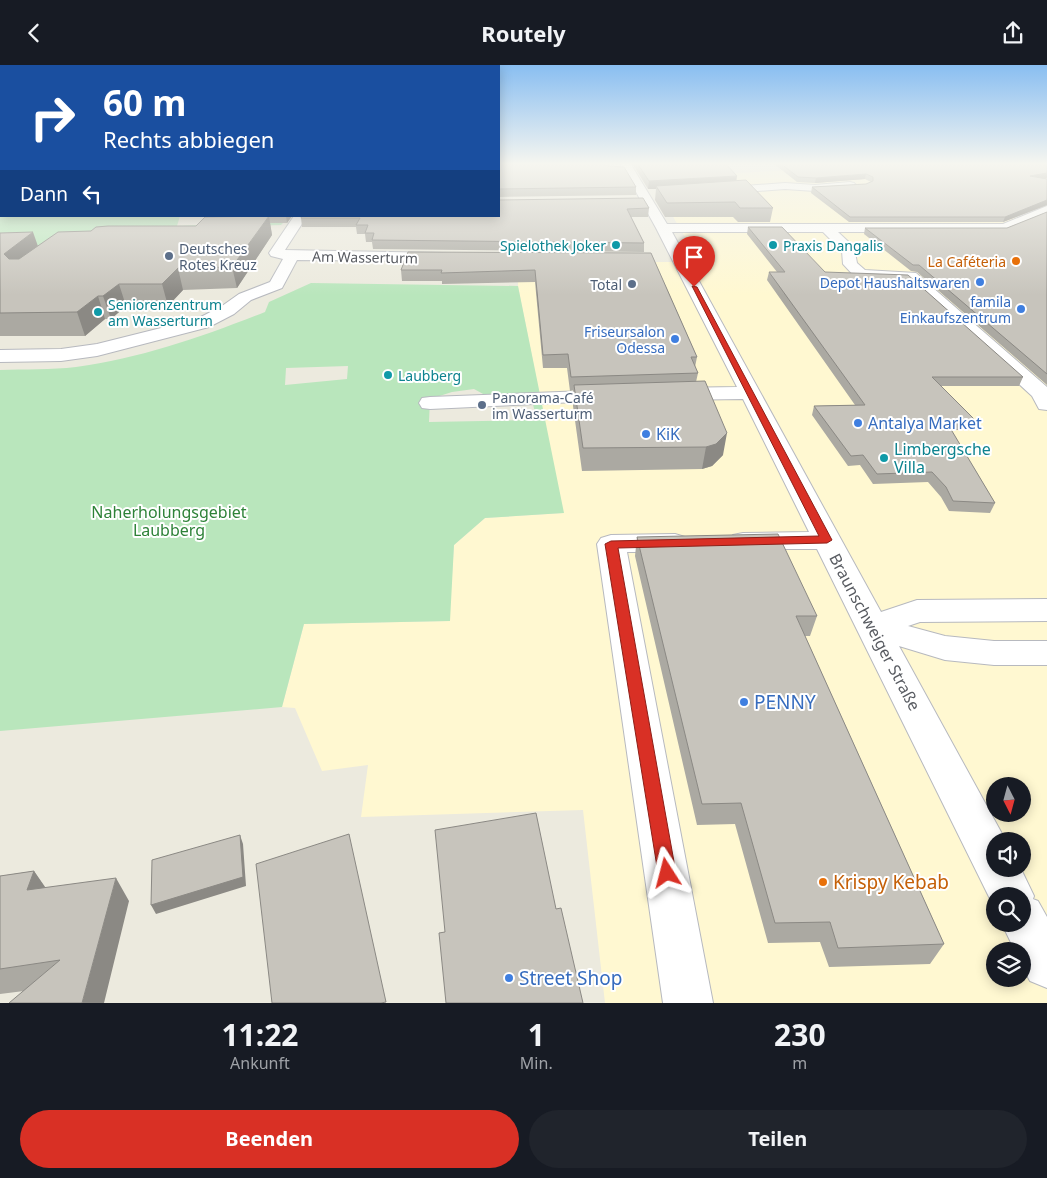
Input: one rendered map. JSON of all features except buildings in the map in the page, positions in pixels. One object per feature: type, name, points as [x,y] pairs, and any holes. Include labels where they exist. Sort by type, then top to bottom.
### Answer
[{"type":"street","name":"Braunschweiger Straße","points":[[651,207],[663,228],[671,258],[750,393],[986,847]]},
{"type":"street","points":[[1005,228],[1047,210]]},
{"type":"street","name":"Am Wasserturm","points":[[300,217],[276,253],[292,256],[452,258]]},
{"type":"street","points":[[663,228],[1005,228],[1030,231]]},
{"type":"street","points":[[826,228],[849,250],[850,264],[861,275],[911,276],[1041,393],[1047,404]]},
{"type":"street","points":[[272,229],[292,229]]},
{"type":"street","points":[[0,356],[61,355],[96,351],[202,323],[228,310],[245,297],[276,285],[292,256]]},
{"type":"street","points":[[657,395],[750,393]]},
{"type":"street","points":[[430,403],[629,396]]},
{"type":"street","points":[[688,1003],[611,544],[827,540]]},
{"type":"street","points":[[872,627],[917,611],[1047,611]]},
{"type":"street","points":[[872,627],[945,648],[994,653],[1047,653]]},
{"type":"street","points":[[1030,932],[1047,964]]},
{"type":"shaded area","points":[[667,207],[997,207],[1005,209],[1027,227],[1047,238],[1047,1003],[605,1003],[583,810],[361,817],[368,765],[322,771],[295,708],[282,707],[304,624],[449,621],[454,545],[485,518],[563,513],[518,286],[518,262],[700,262]]},
{"type":"green space","points":[[0,217],[180,217],[177,226],[285,221],[281,225],[176,228],[43,245],[0,247]]},
{"type":"green space","name":"Naherholungsgebiet Laubberg","points":[[311,283],[518,286],[564,513],[485,518],[454,545],[450,621],[304,624],[282,707],[0,731],[0,370],[76,367],[149,352],[196,338],[265,312],[269,302]],"holes":[[[348,366],[347,379],[285,385],[286,368]],[[474,389],[485,395],[530,393],[537,420],[429,422],[430,399],[452,392]]]},
{"type":"place","name":"Spielothek Joker","points":[[616,245]]},
{"type":"place","name":"Praxis Dangalis","points":[[773,245]]},
{"type":"place","name":"Deutsches Rotes Kreuz","points":[[169,256]]},
{"type":"place","name":"La Caféteria","points":[[1016,261]]},
{"type":"place","name":"Depot Haushaltswaren","points":[[980,282]]},
{"type":"place","name":"Total","points":[[632,284]]},
{"type":"place","name":"famila Einkaufszentrum","points":[[1021,309]]},
{"type":"place","name":"Seniorenzentrum am Wasserturm","points":[[98,312]]},
{"type":"place","name":"Friseursalon Odessa","points":[[675,339]]},
{"type":"place","name":"Laubberg","points":[[388,375]]},
{"type":"place","name":"Panorama-Café im Wasserturm","points":[[482,405]]},
{"type":"place","name":"Antalya Market","points":[[858,423]]},
{"type":"place","name":"KiK","points":[[646,434]]},
{"type":"place","name":"Limbergsche Villa","points":[[884,458]]},
{"type":"place","name":"PENNY","points":[[744,702]]},
{"type":"place","name":"Krispy Kebab","points":[[823,882]]},
{"type":"place","name":"Street Shop","points":[[509,978]]},
{"type":"route","points":[[667,873],[611,544],[827,540],[694,287]]}]
